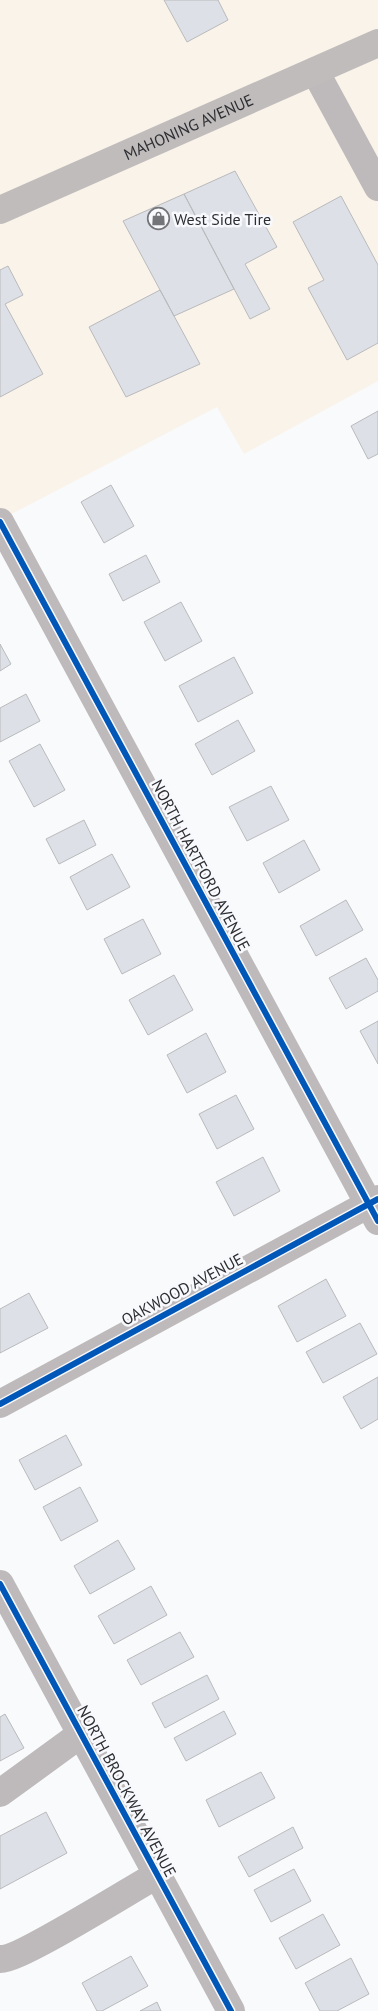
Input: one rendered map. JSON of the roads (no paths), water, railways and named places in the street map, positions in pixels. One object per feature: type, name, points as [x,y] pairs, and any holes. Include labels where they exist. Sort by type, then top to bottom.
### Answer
[{"type":"main road","name":"MAHONING AVENUE","points":[[0,210],[378,43]]},
{"type":"street","points":[[315,71],[378,187]]},
{"type":"street","name":"NORTH HARTFORD AVENUE","points":[[0,522],[375,1208]]},
{"type":"street","name":"OAKWOOD AVENUE","points":[[0,1404],[375,1208]]},
{"type":"street","name":"NORTH BROCKWAY AVENUE","points":[[0,1584],[231,2011]]},
{"type":"street","points":[[0,1793],[81,1734]]},
{"type":"street","points":[[0,1958],[6,1959],[40,1942],[157,1875]]},
{"type":"place","name":"West Side Tire","points":[[158,219]]}]
